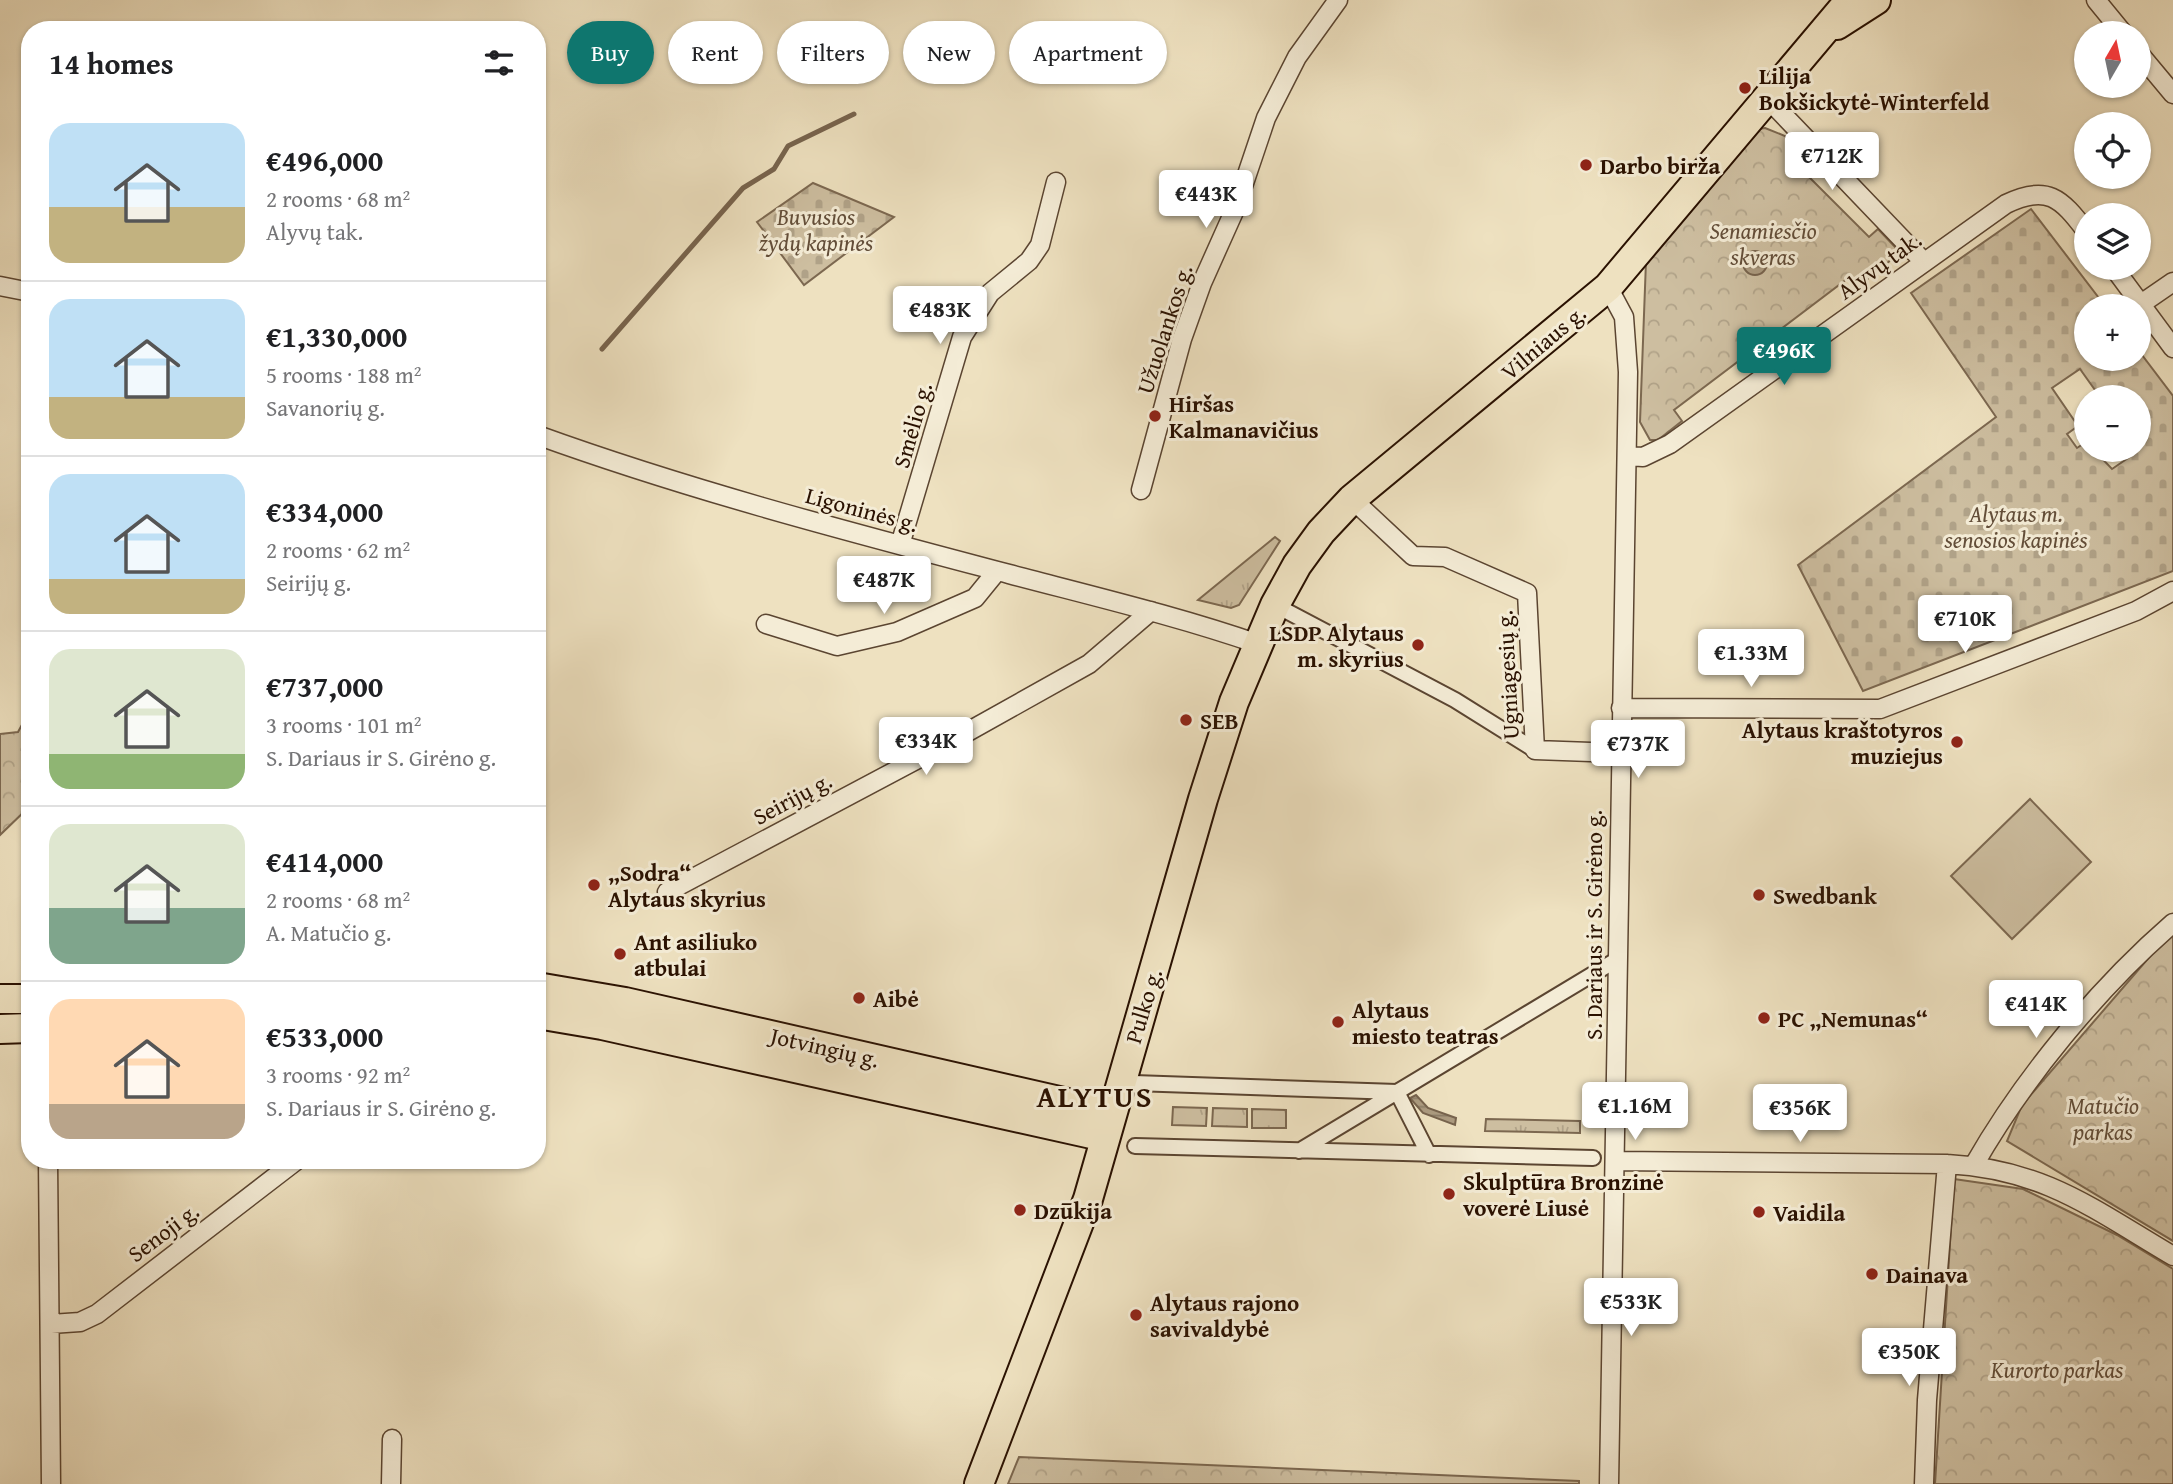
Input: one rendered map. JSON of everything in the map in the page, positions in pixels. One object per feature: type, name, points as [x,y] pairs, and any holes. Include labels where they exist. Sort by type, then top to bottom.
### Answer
[{"type":"main road","name":"Vilniaus g.","points":[[1258,644],[1275,605],[1305,554],[1352,499],[1608,287],[1826,32],[1850,0]]},
{"type":"main road","name":"Vilniaus g.","points":[[1826,32],[1876,0]]},
{"type":"main road","name":"Pulko g.","points":[[979,1484],[1074,1240],[1217,749],[1258,644]]},
{"type":"main road","name":"Jotvingių g.","points":[[546,988],[593,995],[795,1039],[1109,1125]]},
{"type":"main road","points":[[0,999],[21,999]]},
{"type":"main road","name":"Jotvingių g.","points":[[546,1016],[602,1025],[789,1067],[1109,1125]]},
{"type":"main road","points":[[0,1029],[21,1028]]},
{"type":"main road","points":[[789,1067],[795,1039]]},
{"type":"street","name":"Užuolankos g.","points":[[1141,490],[1182,339],[1202,283],[1236,207],[1266,118],[1297,57],[1338,0]]},
{"type":"street","points":[[2096,0],[2113,21]]},
{"type":"street","points":[[2151,68],[2173,94]]},
{"type":"street","points":[[1767,98],[1924,262]]},
{"type":"street","name":"Smėlio g.","points":[[900,545],[962,337],[990,293],[1029,261],[1040,246],[1056,182]]},
{"type":"street","name":"Alyvų tak.","points":[[1627,456],[1643,457],[1670,444],[2006,204],[2028,193],[2047,194],[2068,207],[2074,215]]},
{"type":"street","points":[[2151,297],[2173,282]]},
{"type":"street","points":[[0,286],[21,290]]},
{"type":"street","name":"S. Dariaus ir S. Girėno g.","points":[[1608,287],[1619,304],[1628,332],[1609,1484]]},
{"type":"street","points":[[2151,318],[2173,348]]},
{"type":"street","name":"Ligoninės g.","points":[[546,438],[634,469],[900,545],[1151,611],[1258,644]]},
{"type":"street","name":"Ugniagesių g.","points":[[1352,499],[1413,556],[1445,557],[1527,593],[1535,750]]},
{"type":"street","points":[[766,624],[837,646],[897,632],[975,598],[997,571]]},
{"type":"street","points":[[1620,708],[1880,709],[2136,611],[2173,592]]},
{"type":"street","name":"Ugniagesių g.","points":[[1275,605],[1455,700],[1535,750],[1619,753]]},
{"type":"street","name":"Seirijų g.","points":[[667,892],[946,744],[1089,664],[1151,611]]},
{"type":"street","points":[[1974,1166],[2028,1079],[2144,948],[2173,923]]},
{"type":"street","points":[[1297,1152],[1618,959]]},
{"type":"street","points":[[1134,1083],[1397,1092]]},
{"type":"street","points":[[1397,1092],[1429,1155]]},
{"type":"street","points":[[1135,1146],[1593,1158]]},
{"type":"street","points":[[1615,1161],[1947,1164],[1999,1168],[2057,1187],[2173,1256]]},
{"type":"street","points":[[1924,1484],[1927,1400],[1947,1164]]},
{"type":"street","points":[[48,1169],[51,1484]]},
{"type":"street","name":"Senoji g.","points":[[51,1324],[80,1322],[97,1314],[285,1169]]},
{"type":"street","points":[[391,1439],[391,1484]]},
{"type":"green space","name":"Senamiesčio skveras","points":[[1765,128],[1785,136],[1802,152],[1793,161],[1869,237],[1878,229],[1897,249],[1897,255],[1859,286],[1851,276],[1674,410],[1682,421],[1658,440],[1650,440],[1640,422],[1646,261],[1759,129]]},
{"type":"green space","name":"Buvusios žydų kapinės","points":[[813,183],[894,217],[804,285],[757,222]]},
{"type":"green space","name":"Alytaus m. senosios kapinės","points":[[2031,209],[2074,265],[2074,280],[2085,280],[2096,294],[2074,294],[2074,371],[2077,371],[2052,388],[2074,420],[2074,429],[2067,434],[2074,444],[2074,462],[2105,462],[2112,469],[2122,462],[2151,462],[2151,385],[2091,385],[2081,371],[2151,371],[2151,367],[2173,396],[2173,571],[1863,691],[1798,565],[1996,417],[1911,293]]},
{"type":"green space","points":[[1275,537],[1280,541],[1239,605],[1231,608],[1198,600]]},
{"type":"green space","points":[[21,726],[21,815],[0,835],[0,734],[18,732]]},
{"type":"green space","points":[[2030,799],[2091,862],[2012,939],[1951,876]]},
{"type":"green space","name":"Matučio parkas","points":[[2173,935],[2173,1241],[2007,1141],[2022,1105],[2152,954]]},
{"type":"green space","points":[[1173,1107],[1207,1108],[1206,1126],[1172,1125]]},
{"type":"green space","points":[[1213,1108],[1247,1109],[1247,1127],[1212,1126]]},
{"type":"green space","points":[[1252,1109],[1286,1110],[1286,1128],[1252,1128]]},
{"type":"green space","points":[[1486,1119],[1580,1121],[1580,1133],[1485,1131]]},
{"type":"green space","name":"Kurorto parkas","points":[[1954,1179],[2023,1189],[2117,1235],[2173,1269],[2173,1484],[1935,1484]]},
{"type":"green space","points":[[1019,1457],[1579,1481],[1579,1484],[1008,1484]]},
{"type":"shaded area","points":[[1755,251],[1763,255],[1767,263],[1763,271],[1755,275],[1747,271],[1743,263],[1747,255]]},
{"type":"shaded area","points":[[1416,1095],[1428,1108],[1456,1118],[1455,1125],[1423,1113],[1410,1098]]},
{"type":"waterway","points":[[602,349],[743,188],[774,169],[788,146],[854,114]]},
{"type":"place","name":"Lilija Bokšickytė-Winterfeld","points":[[1745,88]]},
{"type":"place","name":"Darbo birža","points":[[1586,165]]},
{"type":"place","name":"Hiršas Kalmanavičius","points":[[1155,416]]},
{"type":"place","name":"LSDP Alytaus m. skyrius","points":[[1418,645]]},
{"type":"place","name":"SEB","points":[[1186,720]]},
{"type":"place","name":"Alytaus kraštotyros muziejus","points":[[1957,742]]},
{"type":"place","name":"„Sodra“ Alytaus skyrius","points":[[594,885]]},
{"type":"place","name":"Swedbank","points":[[1759,895]]},
{"type":"place","name":"Ant asiliuko atbulai","points":[[620,954]]},
{"type":"place","name":"Aibė","points":[[859,998]]},
{"type":"place","name":"PC „Nemunas“","points":[[1764,1018]]},
{"type":"place","name":"Alytaus miesto teatras","points":[[1338,1022]]},
{"type":"place","name":"Skulptūra Bronzinė voverė Liusė","points":[[1449,1194]]},
{"type":"place","name":"Dzūkija","points":[[1020,1210]]},
{"type":"place","name":"Vaidila","points":[[1759,1212]]},
{"type":"place","name":"Dainava","points":[[1872,1274]]},
{"type":"place","name":"Alytaus rajono savivaldybė","points":[[1136,1315]]},
{"type":"district","name":"ALYTUS","points":[[1095,1096]]}]
